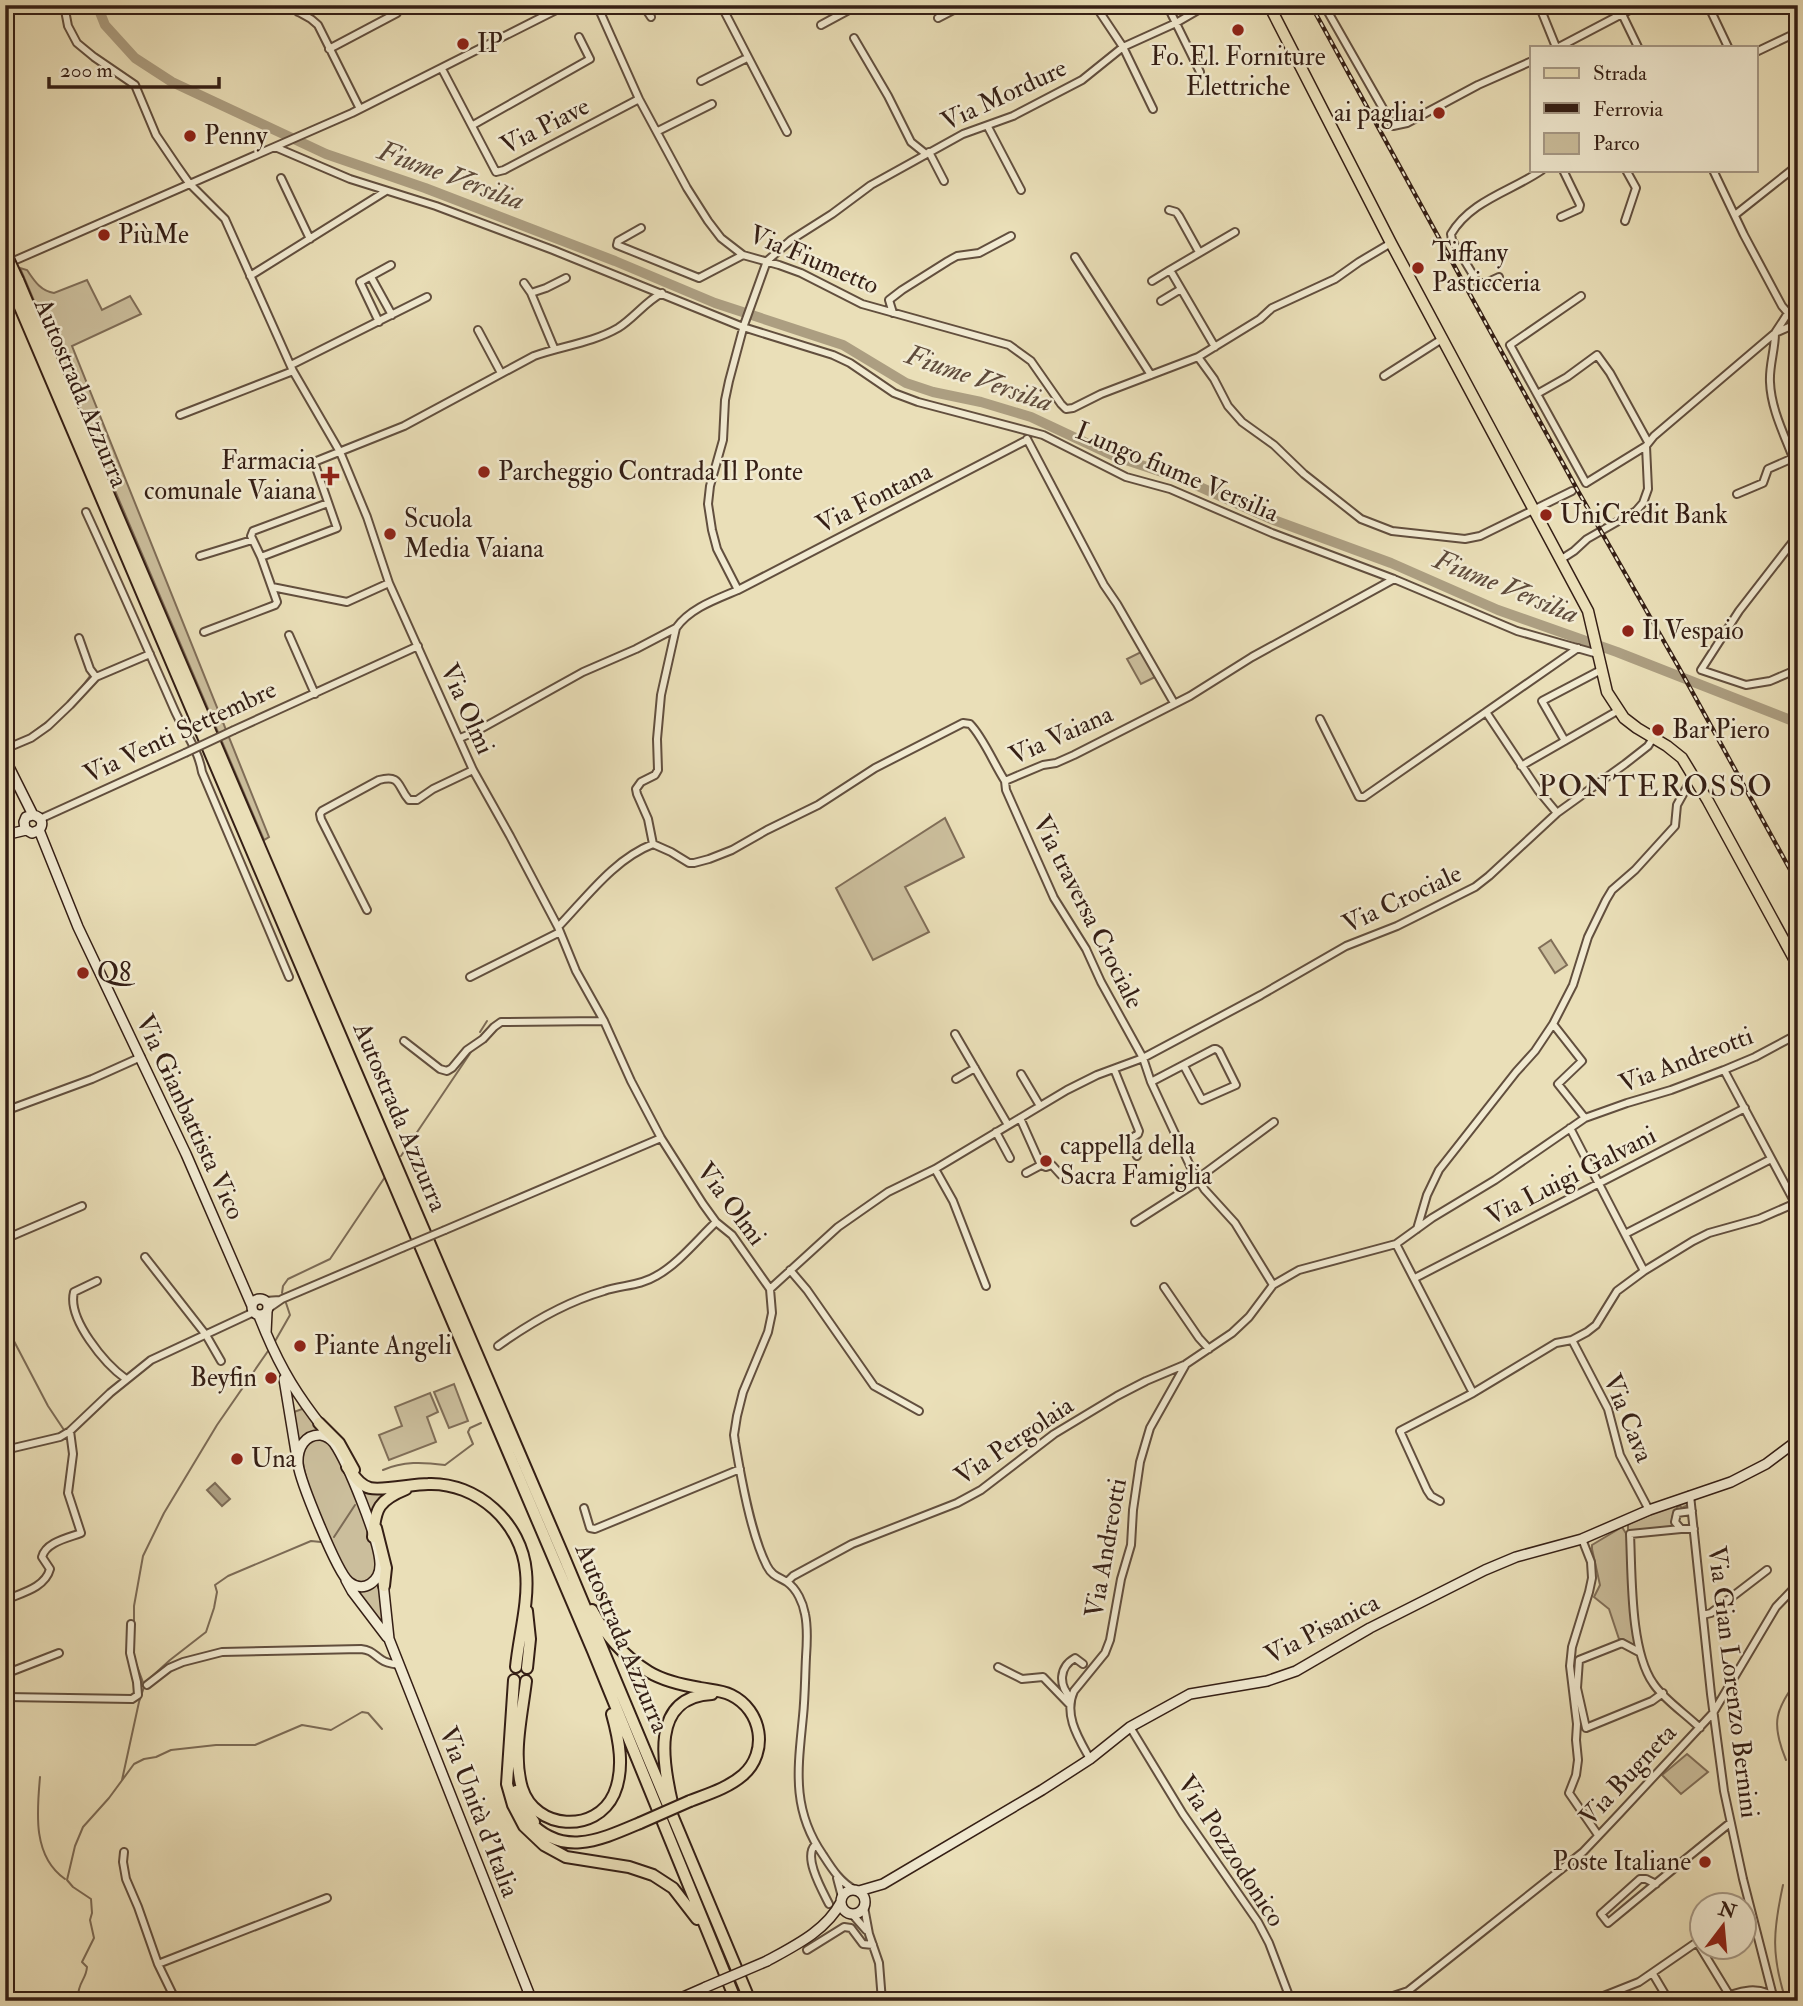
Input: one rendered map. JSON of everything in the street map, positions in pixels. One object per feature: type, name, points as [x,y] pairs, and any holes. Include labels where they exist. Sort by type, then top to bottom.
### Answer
[{"type":"highway","name":"Autostrada Azzurra","points":[[5,252],[15,282],[593,1651],[736,2001]]},
{"type":"highway","name":"Autostrada Azzurra","points":[[5,272],[15,282],[111,500],[564,1557],[750,2001]]},
{"type":"highway","points":[[319,1423],[332,1434],[355,1472],[364,1481],[380,1485],[400,1482],[417,1485]]},
{"type":"highway","points":[[347,1467],[360,1483],[368,1487],[380,1489],[437,1484],[465,1490],[503,1518],[523,1553],[526,1572],[530,1639],[522,1667]]},
{"type":"highway","points":[[373,1536],[377,1508],[385,1500],[417,1485]]},
{"type":"highway","points":[[374,1522],[386,1568],[384,1587]]},
{"type":"highway","points":[[520,1680],[511,1786],[517,1804],[532,1824],[550,1838],[572,1843],[608,1836],[733,1782],[751,1766],[758,1751],[759,1734],[754,1717],[745,1705],[731,1695],[674,1683],[650,1673],[627,1656],[607,1635],[594,1615],[564,1557]]},
{"type":"highway","points":[[512,1761],[525,1795],[538,1812],[551,1819],[566,1823],[582,1820],[598,1813],[610,1801],[617,1785],[620,1753],[615,1723],[593,1651]]},
{"type":"highway","points":[[681,1840],[663,1759],[666,1728],[673,1715],[687,1701],[704,1694],[723,1696],[740,1704],[751,1720],[756,1738],[753,1755],[746,1768],[732,1779],[690,1800]]},
{"type":"highway","points":[[512,1761],[507,1784],[510,1799],[524,1826],[537,1840],[566,1857],[638,1869],[660,1879],[673,1888],[684,1901],[714,1949]]},
{"type":"main road","points":[[1269,5],[1391,243],[1588,611],[1607,692],[1619,710],[1637,728],[1676,753],[1694,776],[1793,946],[1798,966]]},
{"type":"main road","name":"Via Gianbattista Vico","points":[[5,760],[78,927],[141,1057],[242,1280],[261,1308],[267,1333],[282,1370]]},
{"type":"main road","name":"Via Venti Settembre","points":[[5,835],[33,824]]},
{"type":"main road","points":[[282,1370],[332,1440]]},
{"type":"main road","points":[[282,1370],[298,1463]]},
{"type":"main road","points":[[298,1463],[302,1443],[310,1436],[321,1435],[332,1440]]},
{"type":"main road","name":"Via Unità d'Italia","points":[[332,1440],[347,1467],[373,1536],[381,1567],[389,1639],[531,2001]]},
{"type":"main road","name":"Via Pisanica","points":[[827,1922],[847,1891],[883,1884],[1090,1759],[1130,1727],[1190,1694],[1267,1681],[1296,1671],[1370,1628],[1485,1570],[1516,1557],[1582,1539],[1690,1494],[1731,1482],[1766,1464],[1798,1440]]},
{"type":"main road","name":"Via Unità d'Italia","points":[[298,1463],[317,1520],[345,1579],[389,1639]]},
{"type":"main road","points":[[345,1579],[356,1586],[368,1586],[376,1580],[381,1567]]},
{"type":"main road","name":"Via Pisanica","points":[[674,2001],[767,1961],[801,1942],[827,1922],[858,1913],[883,1884]]},
{"type":"main road","points":[[857,1890],[864,1896],[865,1905]]},
{"type":"main road","points":[[841,1900],[843,1908],[850,1914]]},
{"type":"street","name":"Via Olmi","points":[[64,5],[68,26],[77,43],[135,85],[156,135],[189,183],[225,219],[292,368],[340,452],[367,517],[389,583],[473,770],[559,930],[586,992],[604,1021],[631,1081],[661,1138],[703,1204],[716,1222],[732,1235],[771,1289]]},
{"type":"street","points":[[286,5],[318,24],[360,109]]},
{"type":"street","points":[[298,12],[310,5]]},
{"type":"street","points":[[329,49],[397,13],[393,5]]},
{"type":"street","points":[[5,264],[317,129],[566,5]]},
{"type":"street","name":"Via Fiumetto","points":[[597,5],[639,99],[687,188],[721,238],[743,255],[802,273],[862,304],[1009,345],[1031,360],[1066,409],[1198,357],[1260,319],[1272,308],[1335,279],[1391,243]]},
{"type":"street","points":[[642,5],[651,17]]},
{"type":"street","points":[[720,5],[787,132]]},
{"type":"street","points":[[821,25],[858,5]]},
{"type":"street","points":[[938,18],[963,5]]},
{"type":"street","points":[[1095,5],[1123,47],[1153,109]]},
{"type":"street","points":[[1167,5],[1200,72]]},
{"type":"street","name":"Via Mordure","points":[[738,590],[717,549],[708,504],[710,486],[723,440],[725,400],[744,326],[767,261],[791,240],[871,185],[963,134],[988,127],[1022,112],[1082,80],[1123,47],[1176,23],[1207,5]]},
{"type":"street","points":[[1324,5],[1393,126],[1407,123],[1478,85],[1530,62]]},
{"type":"street","points":[[1707,5],[1728,46]]},
{"type":"street","points":[[1560,46],[1635,6]]},
{"type":"street","points":[[1541,10],[1558,46]]},
{"type":"street","points":[[1622,14],[1638,46]]},
{"type":"street","points":[[1758,51],[1798,33]]},
{"type":"street","points":[[473,125],[590,59],[579,37]]},
{"type":"street","name":"Via Mordure","points":[[855,38],[911,142],[928,153]]},
{"type":"street","points":[[701,81],[747,58]]},
{"type":"street","name":"Via Piave","points":[[442,69],[496,172],[639,99]]},
{"type":"street","points":[[658,131],[712,104]]},
{"type":"street","points":[[988,127],[1021,190]]},
{"type":"street","name":"Lungo fiume Versilia","points":[[278,145],[350,179],[462,216],[744,326],[833,355],[850,363],[894,393],[918,402],[1043,435],[1126,477],[1170,489],[1517,631],[1597,652]]},
{"type":"street","points":[[928,153],[944,181]]},
{"type":"street","points":[[1735,215],[1798,166]]},
{"type":"street","points":[[1499,277],[1486,283],[1478,283],[1451,234],[1459,223],[1485,201],[1538,172]]},
{"type":"street","points":[[1561,218],[1579,209],[1580,205],[1564,172]]},
{"type":"street","points":[[1625,221],[1636,188],[1627,172]]},
{"type":"street","points":[[1714,172],[1788,313]]},
{"type":"street","points":[[281,178],[310,239]]},
{"type":"street","points":[[250,276],[386,191]]},
{"type":"street","points":[[1169,210],[1176,212],[1199,252]]},
{"type":"street","points":[[640,228],[618,241],[617,245],[699,278],[743,255]]},
{"type":"street","points":[[1152,281],[1235,232]]},
{"type":"street","name":"Via Fiumetto","points":[[893,313],[889,300],[902,289],[957,256],[979,253],[1012,236]]},
{"type":"street","points":[[1075,257],[1151,374]]},
{"type":"street","points":[[379,321],[360,282],[391,265]]},
{"type":"street","points":[[1170,270],[1215,347]]},
{"type":"street","points":[[371,277],[392,315]]},
{"type":"street","points":[[531,293],[566,278]]},
{"type":"street","points":[[524,283],[531,293],[554,348]]},
{"type":"street","points":[[1161,301],[1181,289]]},
{"type":"street","points":[[261,557],[337,528],[314,462],[404,426],[534,356],[613,331],[662,293]]},
{"type":"street","points":[[1581,296],[1510,345],[1586,483],[1647,444],[1775,333],[1798,303]]},
{"type":"street","points":[[180,415],[292,368],[427,297]]},
{"type":"street","points":[[1775,333],[1798,323]]},
{"type":"street","points":[[478,330],[501,373]]},
{"type":"street","points":[[1775,333],[1770,386],[1778,420],[1798,472]]},
{"type":"street","points":[[1384,376],[1442,339]]},
{"type":"street","points":[[1537,394],[1597,355],[1610,373],[1647,444],[1648,489],[1643,503],[1636,511],[1587,539],[1560,560]]},
{"type":"street","points":[[1198,357],[1214,379],[1228,406],[1242,422],[1274,445],[1331,496],[1372,524],[1406,533],[1465,540],[1480,536],[1572,491]]},
{"type":"street","points":[[1028,430],[1027,440],[1104,585],[1174,703]]},
{"type":"street","name":"Via Fontana","points":[[676,628],[681,621],[702,607],[1027,440]]},
{"type":"street","points":[[5,446],[9,453]]},
{"type":"street","points":[[1737,494],[1763,483],[1768,469],[1793,458]]},
{"type":"street","points":[[204,632],[277,602],[252,540],[253,531],[328,503]]},
{"type":"street","points":[[86,512],[181,726],[199,755],[202,772],[289,977]]},
{"type":"street","points":[[1798,535],[1739,611],[1701,670],[1746,685],[1770,681],[1798,669]]},
{"type":"street","points":[[200,556],[252,540]]},
{"type":"street","name":"Via Vaiana","points":[[653,844],[689,863],[709,859],[732,850],[818,804],[875,768],[963,723],[970,724],[978,732],[1005,781],[1065,759],[1190,696],[1252,657],[1394,579]]},
{"type":"street","points":[[272,587],[347,602],[389,583]]},
{"type":"street","points":[[460,738],[583,672],[676,628]]},
{"type":"street","points":[[470,977],[559,930],[610,873],[628,857],[653,844],[646,814],[636,789],[637,785],[655,775],[658,770],[660,695],[676,628]]},
{"type":"street","name":"Via Venti Settembre","points":[[289,635],[315,694]]},
{"type":"street","points":[[79,638],[90,669],[96,677]]},
{"type":"street","name":"Via Venti Settembre","points":[[33,824],[418,646]]},
{"type":"street","points":[[1320,719],[1359,797],[1364,797],[1578,648]]},
{"type":"street","points":[[5,749],[31,738],[48,726],[96,677],[150,654]]},
{"type":"street","points":[[1564,741],[1542,701],[1601,670]]},
{"type":"street","points":[[1521,765],[1619,710]]},
{"type":"street","points":[[1486,712],[1557,813]]},
{"type":"street","name":"Via Crociale","points":[[771,1289],[810,1251],[860,1210],[888,1192],[935,1169],[1067,1090],[1097,1075],[1143,1058],[1346,946],[1397,926],[1475,887],[1557,813],[1625,764],[1648,746],[1653,738]]},
{"type":"street","points":[[367,910],[321,819],[322,811],[389,777],[400,784],[409,800],[417,800],[433,789],[473,770]]},
{"type":"street","points":[[1416,1229],[1427,1195],[1439,1170],[1535,1051],[1553,1024],[1573,985],[1588,937],[1606,900],[1618,884],[1635,870],[1675,826],[1677,805],[1694,776]]},
{"type":"street","name":"Via traversa Crociale","points":[[1005,781],[1006,790],[1054,898],[1086,949],[1143,1058]]},
{"type":"street","points":[[404,1041],[440,1069],[447,1071],[467,1050],[484,1039],[501,1022],[604,1021]]},
{"type":"street","name":"Via Andreotti","points":[[1553,1024],[1582,1061],[1558,1084],[1585,1118]]},
{"type":"street","points":[[956,1034],[1008,1125]]},
{"type":"street","name":"Via Andreotti","points":[[1070,1701],[1105,1653],[1110,1640],[1121,1579],[1131,1545],[1133,1510],[1145,1442],[1150,1427],[1186,1364],[1233,1333],[1273,1285],[1299,1270],[1396,1244],[1585,1118],[1724,1070],[1798,1034]]},
{"type":"street","points":[[1151,1083],[1184,1066],[1217,1049],[1236,1085],[1202,1100],[1184,1066]]},
{"type":"street","points":[[5,1111],[92,1079],[141,1057]]},
{"type":"street","points":[[1143,1058],[1151,1083],[1198,1180],[1235,1223],[1273,1285]]},
{"type":"street","points":[[956,1079],[975,1068]]},
{"type":"street","points":[[1114,1069],[1139,1131],[1129,1140],[1137,1156]]},
{"type":"street","points":[[1440,1502],[1427,1490],[1400,1431],[1473,1394],[1556,1343],[1572,1340],[1596,1325],[1618,1291],[1644,1271],[1709,1233],[1759,1219],[1796,1202],[1724,1070]]},
{"type":"street","points":[[1021,1074],[1040,1106]]},
{"type":"street","name":"Via Luigi Galvani","points":[[1415,1278],[1745,1108]]},
{"type":"street","points":[[1020,1118],[1041,1165]]},
{"type":"street","points":[[1135,1222],[1198,1180],[1274,1122]]},
{"type":"street","points":[[1570,1128],[1644,1271]]},
{"type":"street","points":[[996,1132],[1010,1158]]},
{"type":"street","points":[[5,1450],[60,1437],[70,1431],[151,1360],[261,1308],[661,1138]]},
{"type":"street","points":[[1625,1234],[1771,1159]]},
{"type":"street","points":[[1026,1173],[1041,1165],[1052,1165],[1061,1175]]},
{"type":"street","points":[[935,1169],[953,1201],[986,1286]]},
{"type":"street","points":[[5,1240],[82,1206]]},
{"type":"street","points":[[498,1346],[528,1326],[574,1303],[604,1290],[654,1278],[669,1268],[716,1222]]},
{"type":"street","points":[[1396,1244],[1473,1394]]},
{"type":"street","points":[[145,1257],[206,1335],[221,1361]]},
{"type":"street","points":[[790,1270],[874,1386],[919,1411]]},
{"type":"street","points":[[97,1281],[74,1292],[71,1302],[89,1340],[112,1369],[126,1380]]},
{"type":"street","points":[[1164,1287],[1209,1349]]},
{"type":"street","points":[[771,1289],[772,1312],[768,1332],[743,1392],[734,1435],[758,1543],[771,1573],[787,1582],[799,1597],[806,1620],[798,1786],[802,1811],[810,1836],[835,1873],[843,1882],[857,1890]]},
{"type":"street","name":"Via Cava","points":[[1572,1340],[1608,1409],[1620,1455],[1649,1510]]},
{"type":"street","name":"Via Pergolaia","points":[[787,1582],[793,1576],[852,1544],[957,1503],[981,1490],[1054,1434],[1127,1391],[1186,1364]]},
{"type":"street","points":[[5,1600],[42,1582],[50,1569],[42,1557],[44,1550],[80,1532],[68,1493],[73,1454],[70,1431]]},
{"type":"street","points":[[584,1508],[590,1528],[596,1529],[740,1469]]},
{"type":"street","name":"Via Gian Lorenzo Bernini","points":[[1690,1494],[1720,1766],[1730,1823],[1775,1998]]},
{"type":"street","points":[[1681,1529],[1675,1522],[1675,1515],[1680,1511],[1692,1511]]},
{"type":"street","points":[[1694,1529],[1630,1534],[1639,1652],[1653,1684],[1700,1728]]},
{"type":"street","points":[[1582,1539],[1591,1562],[1592,1577],[1572,1647],[1570,1666],[1578,1760],[1569,1793],[1598,1835]]},
{"type":"street","points":[[1703,1615],[1710,1613],[1767,1570]]},
{"type":"street","name":"Via Bugneta","points":[[1378,2001],[1404,1997],[1583,1852],[1713,1713],[1776,1607],[1798,1584]]},
{"type":"street","points":[[6,1695],[132,1699],[138,1695],[130,1653],[131,1624]]},
{"type":"street","points":[[1639,1652],[1622,1643],[1579,1660],[1577,1688],[1586,1728],[1652,1701],[1662,1693]]},
{"type":"street","points":[[147,1685],[169,1668],[222,1652],[361,1649],[374,1653],[381,1660],[399,1665]]},
{"type":"street","points":[[5,1674],[59,1653]]},
{"type":"street","points":[[1083,1664],[1075,1658],[1071,1659],[1062,1674],[1061,1682],[1070,1701],[1070,1713],[1077,1735],[1090,1759]]},
{"type":"street","points":[[998,1667],[1022,1679],[1043,1677],[1070,1701]]},
{"type":"street","name":"Via Pozzodonico","points":[[1130,1727],[1183,1814],[1258,1922],[1291,2001]]},
{"type":"street","points":[[1656,1884],[1640,1879],[1601,1913],[1608,1923],[1656,1884],[1730,1823]]},
{"type":"street","points":[[816,1844],[810,1854],[816,1878],[829,1904]]},
{"type":"street","points":[[124,1852],[126,1880],[158,1964],[176,2001]]},
{"type":"street","points":[[835,1873],[841,1900]]},
{"type":"street","points":[[158,1964],[327,1898]]},
{"type":"street","points":[[865,1905],[869,1934],[879,1963],[881,2001]]},
{"type":"street","points":[[850,1914],[869,1934]]},
{"type":"street","points":[[807,1950],[844,1927],[851,1928],[863,1944],[873,1945]]},
{"type":"street","points":[[1591,2001],[1606,1999],[1639,1982],[1697,1942],[1731,1998]]},
{"type":"street","points":[[1653,1974],[1669,2001]]},
{"type":"street","points":[[1721,2001],[1731,1998],[1739,1991],[1753,1991],[1775,1998]]},
{"type":"green space","points":[[20,268],[27,270],[41,287],[54,293],[87,280],[102,310],[130,296],[141,314],[72,346],[269,837],[264,840]]},
{"type":"green space","points":[[1141,652],[1155,677],[1141,684],[1127,659]]},
{"type":"green space","points":[[945,818],[964,857],[905,887],[929,932],[873,960],[836,888]]},
{"type":"green space","points":[[1551,940],[1567,965],[1555,973],[1539,948]]},
{"type":"green space","points":[[454,1384],[468,1421],[449,1428],[434,1392]]},
{"type":"green space","points":[[430,1393],[438,1412],[427,1417],[436,1442],[389,1460],[379,1435],[402,1426],[395,1407]]},
{"type":"green space","points":[[305,1409],[328,1436],[321,1433],[299,1449],[294,1412]]},
{"type":"green space","points":[[314,1437],[330,1442],[367,1523],[376,1555],[376,1567],[372,1578],[363,1585],[350,1579],[343,1569],[309,1487],[303,1454],[304,1446]]},
{"type":"green space","points":[[359,1487],[392,1490],[370,1518]]},
{"type":"green space","points":[[1685,1502],[1688,1505],[1677,1507],[1673,1516],[1674,1527],[1628,1531],[1628,1524]]},
{"type":"green space","points":[[1622,1527],[1627,1535],[1636,1647],[1619,1639],[1609,1609],[1594,1597],[1600,1585],[1592,1545]]},
{"type":"green space","points":[[380,1579],[383,1626],[355,1589]]},
{"type":"green space","points":[[1687,1754],[1708,1772],[1681,1794],[1662,1775]]},
{"type":"shaded area","points":[[215,1483],[230,1499],[222,1506],[207,1490]]},
{"type":"waterway","name":"Fiume Versilia","points":[[97,5],[105,25],[135,58],[172,82],[326,154],[425,188],[615,261],[715,303],[843,345],[906,383],[1031,417],[1114,456],[1180,478],[1271,519],[1391,563],[1498,610],[1617,652],[1798,723]]},
{"type":"waterway","points":[[78,692],[90,676]]},
{"type":"waterway","points":[[28,736],[72,699]]},
{"type":"waterway","points":[[480,1032],[487,1021]]},
{"type":"waterway","points":[[401,1156],[471,1052]]},
{"type":"waterway","points":[[282,1293],[288,1279],[330,1259],[385,1177]]},
{"type":"waterway","points":[[274,1343],[290,1315],[286,1303]]},
{"type":"waterway","points":[[5,1324],[48,1406],[64,1430]]},
{"type":"waterway","points":[[134,1622],[134,1606],[143,1556],[164,1513],[217,1425],[268,1351]]},
{"type":"waterway","points":[[383,1470],[413,1463],[445,1465],[473,1444],[468,1432],[470,1428],[481,1423]]},
{"type":"waterway","points":[[334,1537],[355,1505]]},
{"type":"waterway","points":[[148,1680],[206,1632],[214,1608],[217,1592],[215,1585],[228,1576],[311,1541],[321,1542]]},
{"type":"waterway","points":[[134,1658],[144,1685]]},
{"type":"waterway","points":[[1786,1760],[1778,1735],[1778,1717],[1780,1708],[1798,1678]]},
{"type":"waterway","points":[[122,1780],[145,1684]]},
{"type":"waterway","points":[[81,2001],[78,1992],[87,1967],[82,1962],[94,1938],[90,1920],[91,1899],[67,1880],[75,1846],[83,1827],[134,1764],[171,1750],[216,1745],[255,1745],[302,1725],[331,1730],[362,1712],[368,1713],[382,1729]]},
{"type":"waterway","points":[[40,1777],[38,1818],[42,1846],[54,1869],[65,1879]]},
{"type":"waterway","points":[[1783,1885],[1775,1943],[1786,2001]]},
{"type":"railway","points":[[1311,5],[1798,884]]},
{"type":"place","name":"Fo. El. Forniture Elettriche","points":[[1238,30]]},
{"type":"place","name":"IP","points":[[463,44]]},
{"type":"place","name":"ai pagliai","points":[[1439,113]]},
{"type":"place","name":"Penny","points":[[190,136]]},
{"type":"place","name":"PiùMe","points":[[104,235]]},
{"type":"place","name":"Tiffany Pasticceria","points":[[1418,268]]},
{"type":"place","name":"Parcheggio Contrada Il Ponte","points":[[484,472]]},
{"type":"place","name":"Farmacia comunale Vaiana","points":[[330,476]]},
{"type":"place","name":"UniCredit Bank","points":[[1546,515]]},
{"type":"place","name":"Scuola Media Vaiana","points":[[390,534]]},
{"type":"place","name":"Il Vespaio","points":[[1628,631]]},
{"type":"place","name":"Bar Piero","points":[[1658,730]]},
{"type":"place","name":"Q8","points":[[83,973]]},
{"type":"place","name":"cappella della Sacra Famiglia","points":[[1046,1161]]},
{"type":"place","name":"Piante Angeli","points":[[300,1346]]},
{"type":"place","name":"Beyfin","points":[[271,1378]]},
{"type":"place","name":"Una","points":[[237,1459]]},
{"type":"place","name":"Poste Italiane","points":[[1705,1862]]},
{"type":"district","name":"PONTEROSSO","points":[[1656,786]]}]
